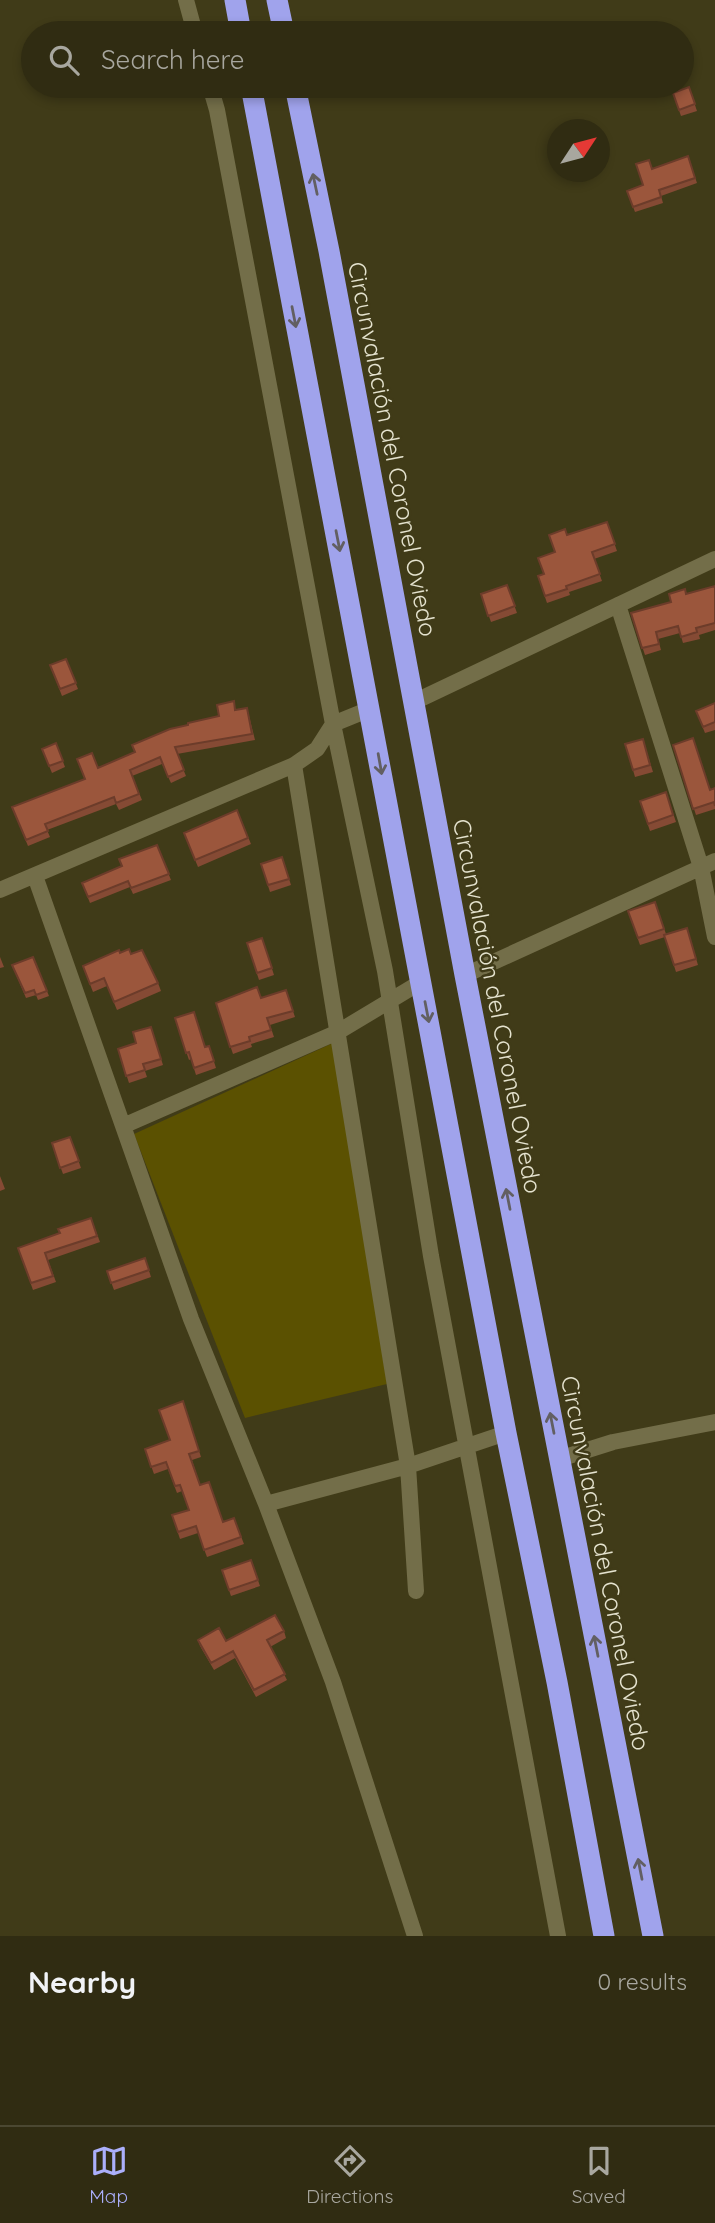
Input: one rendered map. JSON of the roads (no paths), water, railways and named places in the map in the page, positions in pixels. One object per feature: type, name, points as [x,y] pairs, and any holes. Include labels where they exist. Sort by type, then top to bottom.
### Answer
[{"type":"highway","points":[[234,0],[238,21]]},
{"type":"highway","points":[[277,0],[281,21]]},
{"type":"highway","points":[[253,98],[604,1936]]},
{"type":"highway","name":"Circunvalación del Coronel Oviedo","points":[[297,98],[653,1936]]},
{"type":"street","points":[[186,0],[192,21]]},
{"type":"street","points":[[214,98],[333,724],[384,971],[430,1256],[558,1936]]},
{"type":"street","points":[[414,702],[715,559]]},
{"type":"street","points":[[618,605],[708,864],[715,937]]},
{"type":"street","points":[[0,890],[294,765],[317,750],[333,724],[370,709]]},
{"type":"street","points":[[294,765],[408,1466],[416,1591]]},
{"type":"street","points":[[465,975],[708,864]]},
{"type":"street","points":[[35,876],[191,1319],[266,1504],[333,1682],[415,1936]]},
{"type":"street","points":[[123,1126],[338,1032],[421,982]]},
{"type":"street","points":[[559,1459],[613,1442],[715,1422]]},
{"type":"street","points":[[266,1504],[408,1466],[506,1433]]}]
